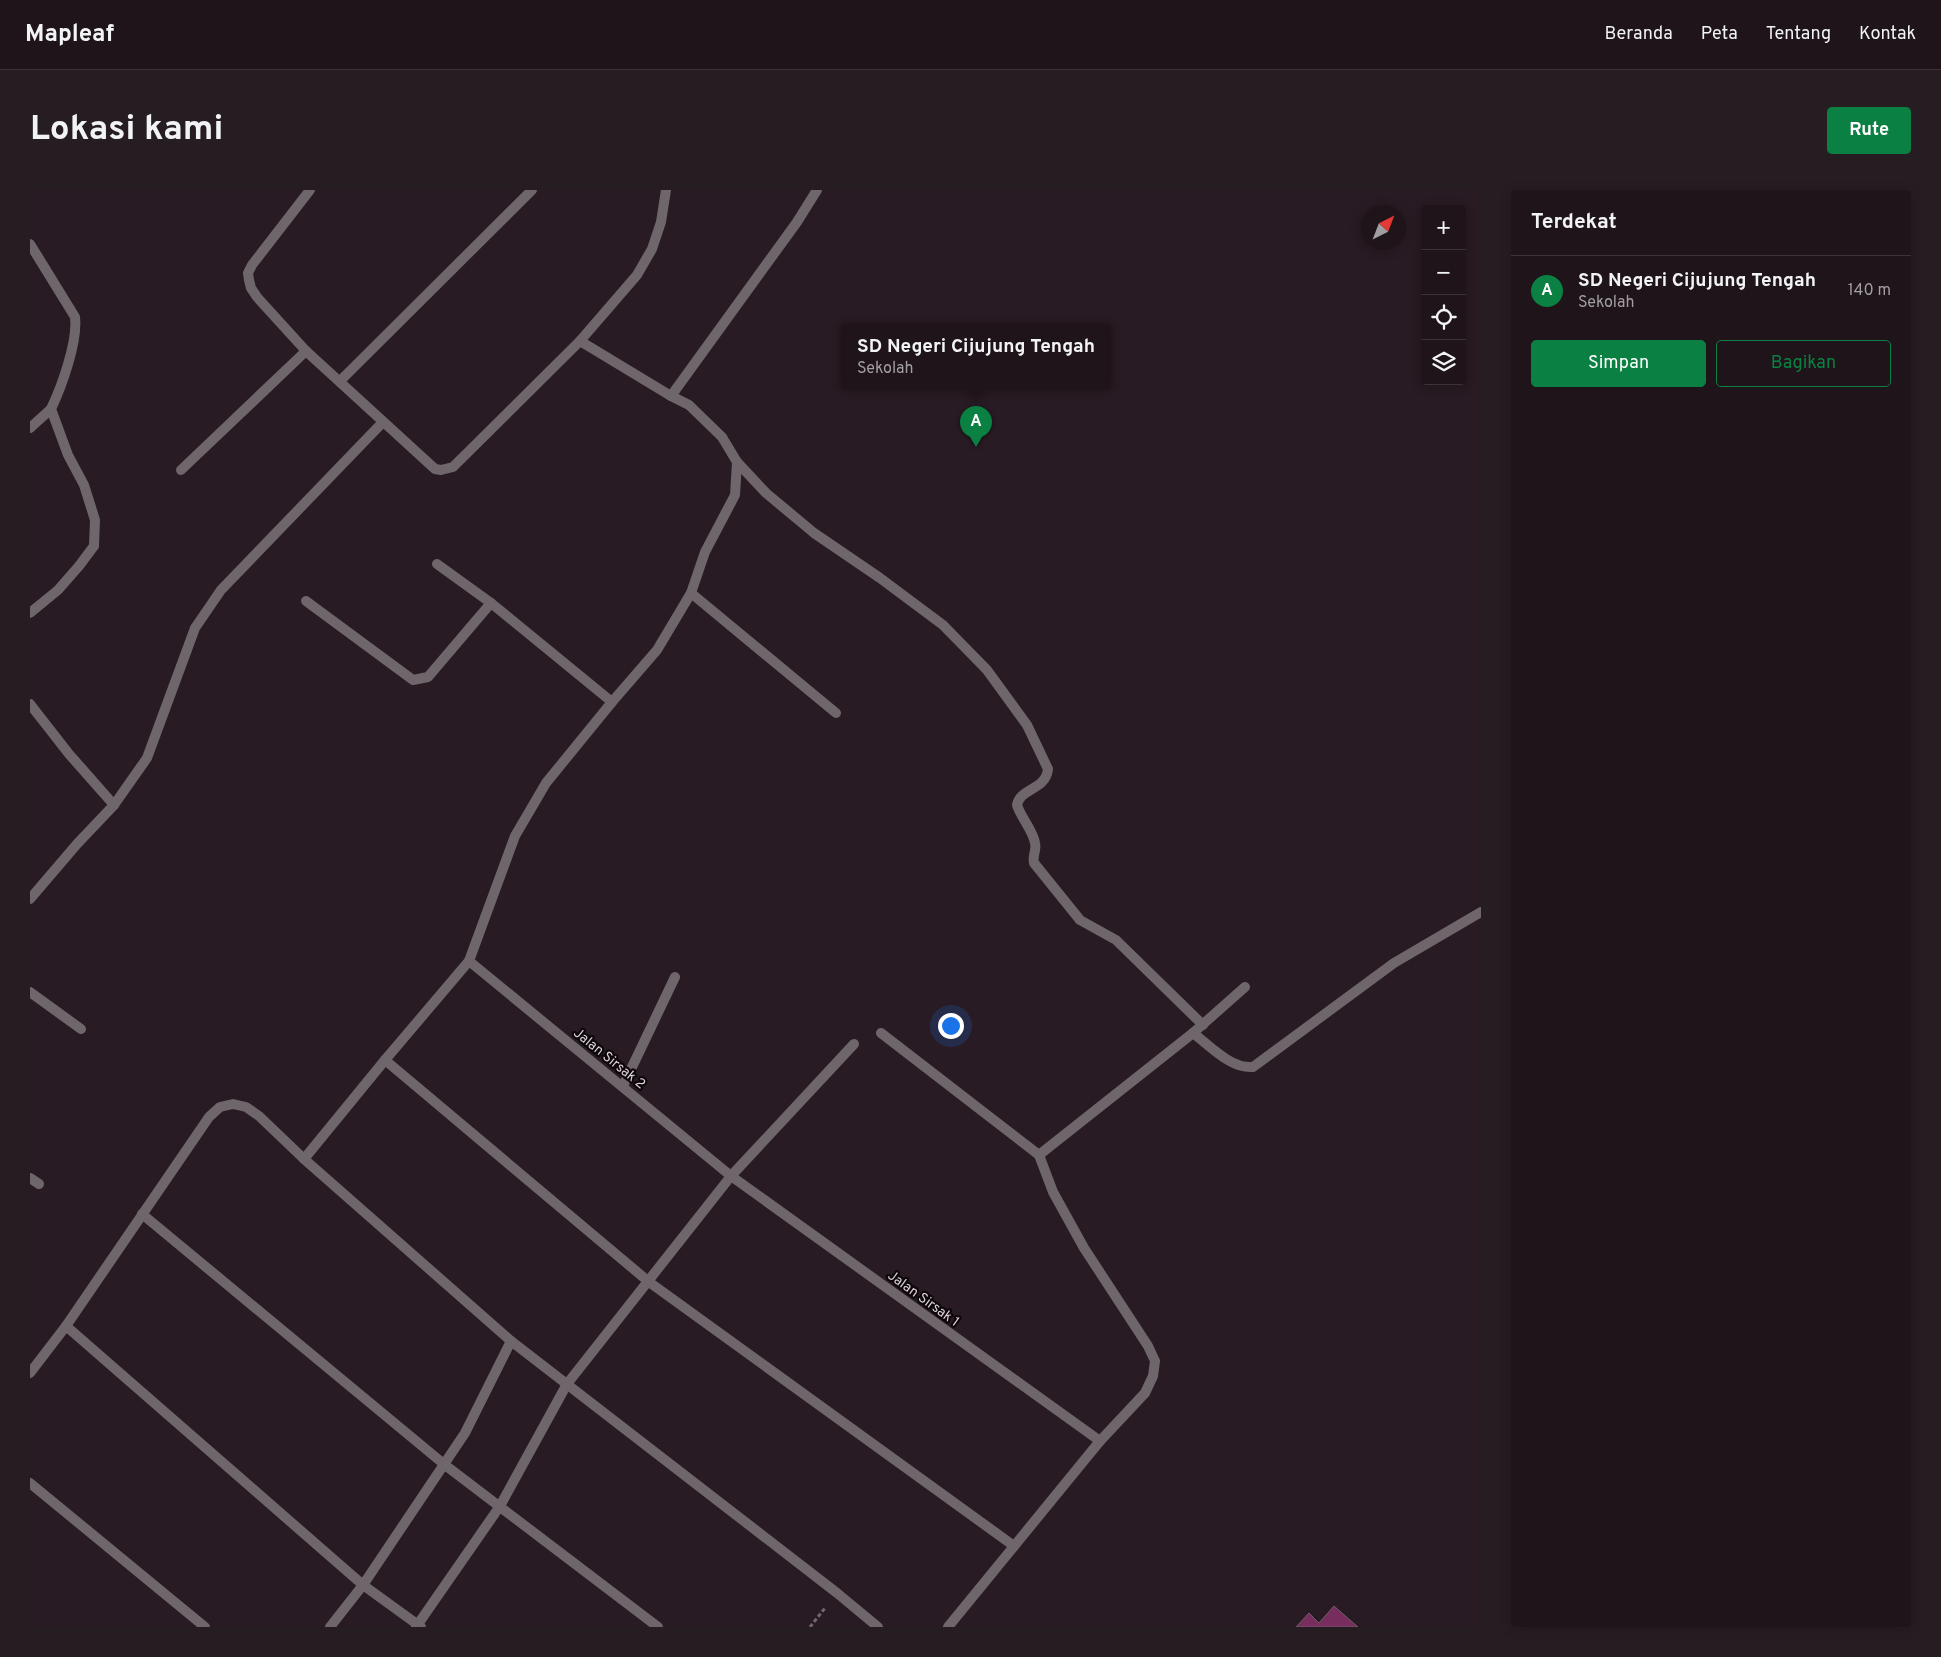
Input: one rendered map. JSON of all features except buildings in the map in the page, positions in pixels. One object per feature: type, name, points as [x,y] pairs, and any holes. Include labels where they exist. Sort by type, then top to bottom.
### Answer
[{"type":"street","points":[[310,190],[252,265],[248,273],[250,288],[306,352],[435,469],[441,470],[453,467],[580,341],[637,275],[647,258],[660,222],[666,190]]},
{"type":"street","points":[[340,381],[532,190]]},
{"type":"street","points":[[671,396],[797,222],[817,190]]},
{"type":"street","points":[[30,428],[51,408],[60,388],[76,327],[75,317],[31,246]]},
{"type":"street","points":[[580,341],[689,405],[722,437],[737,462],[766,494],[814,533],[880,578],[943,625],[987,670],[1027,725],[1048,769],[1044,781],[1021,797],[1017,806],[1035,842],[1034,863],[1080,920],[1116,940],[1203,1025]]},
{"type":"street","points":[[181,470],[306,352]]},
{"type":"street","points":[[30,612],[58,590],[94,546],[95,520],[84,485],[68,455],[51,408]]},
{"type":"street","points":[[30,899],[77,844],[114,806],[147,758],[195,628],[221,590],[383,422]]},
{"type":"street","points":[[304,1159],[469,961],[516,836],[546,783],[612,702],[658,650],[691,593],[705,552],[735,495],[737,462]]},
{"type":"street","points":[[437,564],[491,603],[612,702]]},
{"type":"street","points":[[691,593],[836,713]]},
{"type":"street","points":[[306,601],[413,680],[419,680],[428,676],[491,603]]},
{"type":"street","points":[[30,704],[68,754],[114,806]]},
{"type":"street","points":[[1193,1033],[1232,1063],[1243,1068],[1253,1067],[1394,963],[1481,912]]},
{"type":"street","name":"Jalan Sirsak 2","points":[[469,961],[731,1176]]},
{"type":"street","points":[[623,1086],[675,977]]},
{"type":"street","points":[[1039,1155],[1203,1025],[1245,987]]},
{"type":"street","points":[[30,992],[81,1030]]},
{"type":"street","points":[[881,1033],[1039,1155],[1053,1192],[1084,1248],[1148,1346],[1155,1361],[1153,1376],[1145,1392],[1100,1441],[948,1627]]},
{"type":"street","points":[[66,1326],[363,1585],[419,1626],[500,1506],[567,1384],[731,1176],[854,1044]]},
{"type":"street","points":[[385,1060],[649,1282],[1014,1546]]},
{"type":"street","points":[[30,1374],[66,1326],[209,1117],[220,1108],[234,1104],[246,1108],[258,1116],[304,1159],[511,1341],[830,1587],[878,1627]]},
{"type":"street","name":"Jalan Sirsak 1","points":[[731,1176],[1100,1441]]},
{"type":"street","points":[[142,1214],[445,1465],[658,1627]]},
{"type":"street","points":[[330,1627],[363,1585],[445,1465],[465,1433],[511,1341]]},
{"type":"street","points":[[30,1482],[205,1627]]},
{"type":"place","name":"SD Negeri Cijujung Tengah","points":[[976,447]]}]
